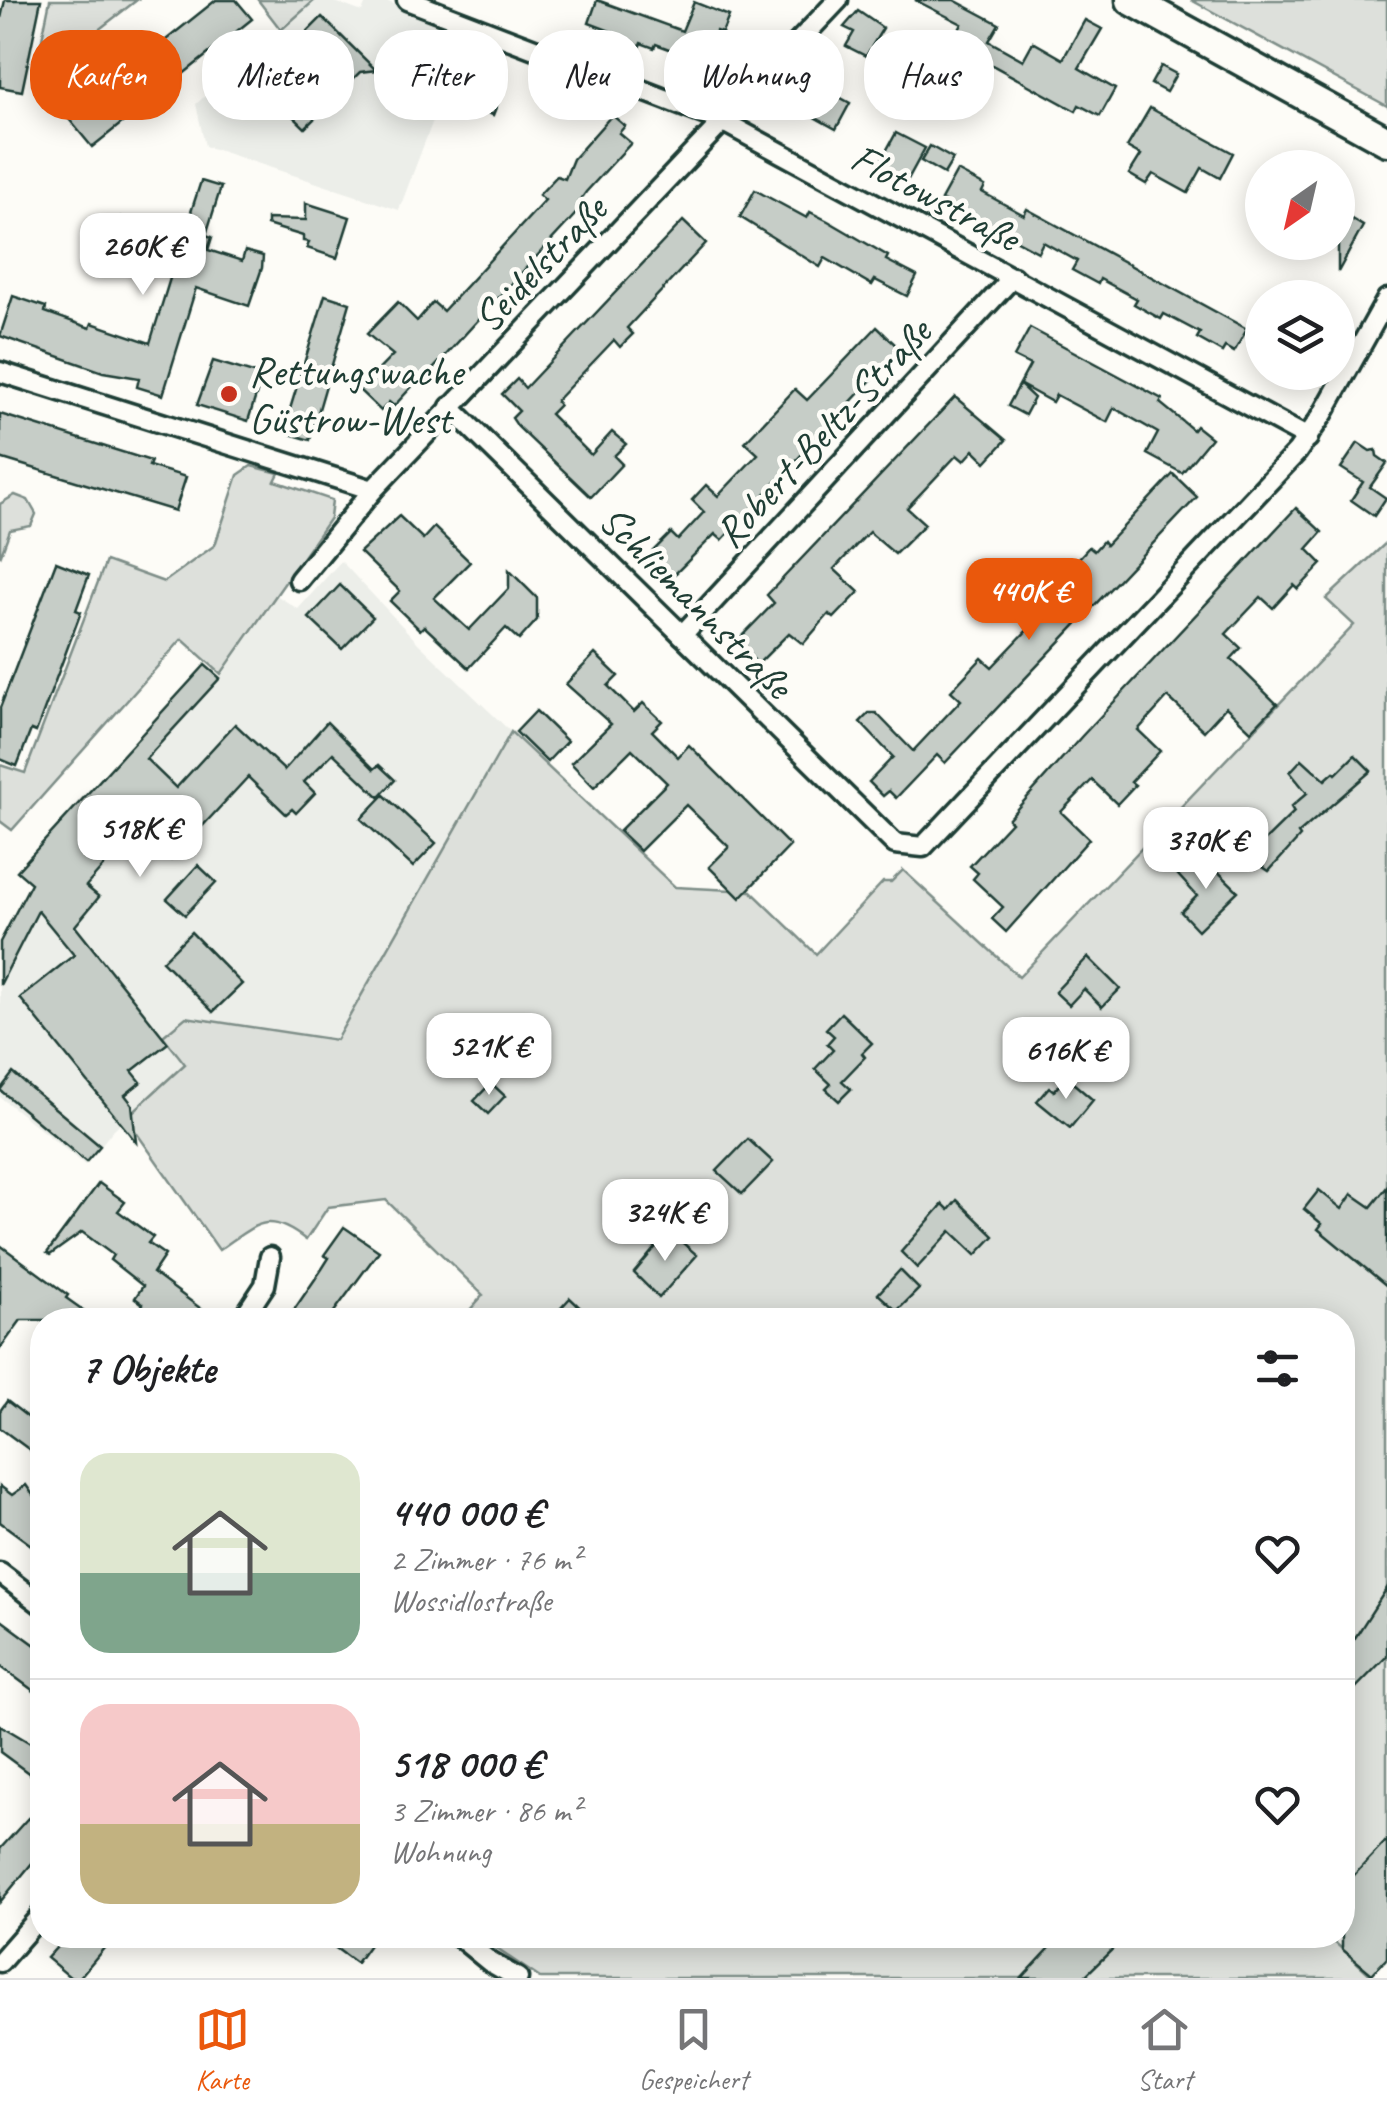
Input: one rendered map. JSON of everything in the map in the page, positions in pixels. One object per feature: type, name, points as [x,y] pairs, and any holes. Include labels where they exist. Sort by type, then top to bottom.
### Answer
[{"type":"main road","points":[[1131,0],[1387,140]]},
{"type":"street","name":"Flotowstraße","points":[[407,0],[722,121],[1308,438]]},
{"type":"street","name":"Seidelstraße","points":[[298,580],[373,490],[450,407],[838,0]]},
{"type":"street","name":"Robert-Beltz-Straße","points":[[682,635],[1013,277]]},
{"type":"street","points":[[1308,438],[1387,299]]},
{"type":"street","points":[[0,372],[373,490]]},
{"type":"street","name":"Schliemannstraße","points":[[450,407],[896,844],[924,847],[1308,438]]},
{"type":"street","points":[[249,1308],[264,1284],[270,1257]]},
{"type":"street","points":[[0,1573],[30,1592]]},
{"type":"street","points":[[0,1962],[30,1928]]},
{"type":"street","points":[[473,1948],[518,1978]]},
{"type":"shaded area","points":[[50,0],[137,0],[98,30],[44,30]]},
{"type":"shaded area","points":[[258,0],[315,0],[281,30]]},
{"type":"shaded area","points":[[315,0],[330,0],[362,12],[367,0],[383,0],[444,23],[448,30],[374,30],[374,120],[433,120],[399,210],[205,146],[196,104],[202,99],[202,120],[354,120],[354,30],[281,30]]},
{"type":"shaded area","points":[[1191,0],[1387,0],[1387,106]]},
{"type":"shaded area","points":[[251,466],[279,473],[275,481],[332,500],[330,518],[221,674],[182,639],[12,830],[0,821],[0,765],[25,773],[106,561],[164,582],[215,545],[238,475]]},
{"type":"shaded area","points":[[15,495],[28,500],[36,514],[31,526],[10,530],[0,557],[0,504]]},
{"type":"shaded area","points":[[1387,542],[1387,1871],[1355,1908],[1355,1308],[472,1308],[483,1295],[386,1200],[328,1207],[306,1240],[281,1225],[261,1224],[219,1250],[126,1118],[185,1064],[163,1036],[186,1017],[336,1040],[511,732],[675,887],[751,891],[816,954],[883,882],[891,882],[903,870],[1019,977],[1354,625],[1326,599]]},
{"type":"shaded area","points":[[341,561],[419,644],[511,732],[336,1040],[186,1017],[186,1063],[114,1129],[85,1165],[0,1097],[0,941],[30,885],[221,677],[276,595],[298,609]]},
{"type":"shaded area","points":[[495,1948],[1341,1948],[1374,1978],[540,1978]]},
{"type":"building","points":[[5,0],[41,0],[35,30],[30,30],[22,91],[0,87],[0,23]]},
{"type":"building","points":[[216,0],[236,0],[252,19],[238,30],[202,30],[202,59],[182,75],[182,30],[178,30]]},
{"type":"building","points":[[597,0],[679,30],[664,30],[664,47],[656,44],[654,48],[644,44],[644,30],[608,30],[589,23]]},
{"type":"building","points":[[915,0],[954,0],[999,24],[994,32],[959,30],[962,24]]},
{"type":"building","points":[[694,2],[729,16],[723,30],[682,30]]},
{"type":"building","points":[[858,11],[883,28],[864,30],[864,55],[846,46],[854,32],[844,27]]},
{"type":"building","points":[[322,17],[335,30],[309,30]]},
{"type":"building","points":[[1085,20],[1102,29],[1079,68],[1115,89],[1100,116],[1079,105],[1076,111],[994,66],[994,44],[1023,60],[1033,42],[1063,59]]},
{"type":"building","points":[[354,48],[374,68],[354,78]]},
{"type":"building","points":[[1161,66],[1176,74],[1166,92],[1151,84]]},
{"type":"building","points":[[1150,108],[1233,153],[1220,178],[1202,168],[1188,193],[1153,174],[1146,184],[1129,174],[1141,155],[1127,147]]},
{"type":"building","points":[[70,120],[126,120],[92,147]]},
{"type":"building","points":[[297,120],[313,120],[305,128]]},
{"type":"building","points":[[608,120],[618,120],[625,126],[619,133],[631,143],[586,192],[579,202],[583,206],[422,381],[419,379],[394,406],[389,402],[381,411],[359,390],[393,355],[367,334],[398,302],[417,321],[433,302],[443,311],[545,200],[539,195],[557,176],[565,179],[573,159]]},
{"type":"building","points":[[820,120],[841,120],[836,129]]},
{"type":"building","points":[[896,133],[925,148],[907,181],[878,166]]},
{"type":"building","points":[[930,146],[953,159],[944,174],[921,161]]},
{"type":"building","points":[[957,171],[985,186],[982,192],[1024,215],[1027,209],[1245,328],[1245,333],[1234,352],[1225,347],[1222,352],[1197,338],[1200,333],[1164,314],[1161,319],[1134,304],[1137,299],[1100,279],[1098,284],[1072,270],[1077,261],[1043,242],[1038,252],[941,200]]},
{"type":"building","points":[[201,181],[221,187],[206,235],[212,237],[208,250],[242,261],[245,251],[263,256],[262,268],[249,306],[196,288],[163,395],[137,387],[139,378],[103,372],[0,336],[13,296],[90,328],[92,323],[150,343],[171,275],[86,252],[92,233],[106,238],[112,220],[119,222],[121,217],[147,226],[145,231],[181,243]]},
{"type":"building","points":[[755,190],[807,218],[810,212],[828,221],[917,276],[907,296],[875,280],[872,285],[825,258],[820,267],[740,217]]},
{"type":"building","points":[[306,203],[350,217],[337,258],[307,248],[309,242],[303,241],[303,236],[267,225],[267,219],[306,220]]},
{"type":"building","points":[[683,221],[706,243],[627,328],[633,334],[620,347],[614,340],[556,401],[559,405],[550,414],[591,455],[612,432],[626,444],[614,456],[622,464],[591,497],[518,427],[512,418],[519,411],[502,394],[517,379],[525,388]]},
{"type":"building","points":[[1355,221],[1363,226],[1355,241]]},
{"type":"building","points":[[325,295],[350,303],[310,440],[283,432]]},
{"type":"building","points":[[877,327],[900,349],[722,540],[715,534],[672,577],[649,555],[671,533],[678,540],[704,512],[692,500],[706,485],[718,496],[758,454],[745,442],[795,389],[807,400]]},
{"type":"building","points":[[1030,328],[1162,399],[1160,403],[1193,430],[1196,426],[1211,438],[1182,473],[1147,454],[1158,433],[1114,408],[1107,422],[1056,395],[1052,402],[1020,384],[1030,365],[1014,357]]},
{"type":"building","name":"Rettungswache Güstrow-West","points":[[213,361],[257,374],[255,382],[260,383],[248,421],[197,405]]},
{"type":"building","points":[[1020,385],[1034,398],[1025,415],[1008,406]]},
{"type":"building","points":[[955,397],[1006,440],[986,462],[974,450],[964,461],[957,455],[907,508],[925,524],[895,554],[869,532],[834,569],[859,592],[834,618],[829,614],[803,644],[789,633],[758,664],[736,642],[774,603],[767,595]]},
{"type":"building","points":[[0,414],[151,461],[149,466],[186,477],[175,511],[0,458]]},
{"type":"building","points":[[1358,443],[1370,451],[1376,450],[1377,456],[1387,463],[1370,487],[1386,498],[1374,516],[1351,500],[1363,482],[1341,468]]},
{"type":"building","points":[[1173,474],[1197,497],[945,763],[937,755],[896,798],[889,791],[883,796],[869,782],[893,757],[860,722],[869,713],[876,713],[913,751],[961,700],[951,691],[982,658],[992,667],[1077,578],[1068,570],[1089,547],[1094,551],[1103,541],[1106,545]]},
{"type":"building","points":[[1296,508],[1322,532],[1307,549],[1322,564],[1298,589],[1294,585],[1273,608],[1261,597],[1226,634],[1241,648],[1231,659],[1277,704],[1251,731],[1226,707],[1204,731],[1168,697],[1138,730],[1160,751],[1117,804],[1092,780],[1061,812],[1089,839],[1006,932],[992,919],[1003,907],[973,879],[978,873],[970,866],[1082,736]]},
{"type":"building","points":[[399,516],[423,539],[434,527],[470,562],[434,598],[469,630],[509,588],[509,570],[537,598],[537,620],[519,640],[506,628],[469,668],[390,601],[400,591],[360,552]]},
{"type":"building","points":[[56,562],[89,575],[76,610],[81,612],[36,732],[31,730],[17,766],[0,759],[0,708]]},
{"type":"building","points":[[340,585],[373,617],[342,649],[309,618]]},
{"type":"building","points":[[595,654],[618,676],[608,686],[634,712],[643,703],[662,721],[652,731],[678,757],[689,745],[790,846],[740,898],[709,867],[729,847],[686,805],[640,851],[619,831],[667,783],[632,749],[594,787],[571,763],[611,724],[566,684]]},
{"type":"building","points":[[205,665],[220,678],[146,759],[176,788],[235,724],[284,770],[327,722],[374,769],[379,765],[395,780],[379,797],[333,753],[304,782],[315,793],[296,813],[292,809],[286,814],[248,777],[171,860],[137,828],[86,886],[99,897],[75,926],[168,1043],[132,1071],[141,1082],[125,1095],[132,1104],[136,1142],[20,998],[74,955],[38,911],[0,985],[0,942],[31,883],[17,871]]},
{"type":"building","points":[[536,711],[567,741],[547,762],[516,732]]},
{"type":"building","points":[[1355,755],[1371,771],[1298,834],[1300,837],[1269,871],[1260,865],[1252,853],[1294,812],[1291,807],[1307,793],[1290,772],[1302,759],[1325,780]]},
{"type":"building","points":[[384,795],[436,843],[413,867],[361,819]]},
{"type":"building","points":[[1203,857],[1238,891],[1198,930],[1181,912],[1197,896],[1178,875]]},
{"type":"building","points":[[198,865],[216,882],[185,915],[167,899]]},
{"type":"building","points":[[191,932],[242,984],[213,1012],[162,961]]},
{"type":"building","points":[[1088,957],[1120,989],[1102,1007],[1084,989],[1069,1005],[1055,992]]},
{"type":"building","points":[[841,1013],[872,1043],[862,1053],[865,1057],[842,1081],[851,1089],[839,1101],[826,1089],[831,1084],[815,1069],[833,1050],[827,1044],[834,1036],[826,1029]]},
{"type":"building","points":[[13,1073],[100,1146],[86,1162],[0,1090]]},
{"type":"building","points":[[1066,1077],[1093,1100],[1070,1128],[1037,1101],[1049,1087],[1054,1091]]},
{"type":"building","points":[[491,1083],[505,1096],[488,1114],[474,1101]]},
{"type":"building","points":[[748,1139],[773,1162],[742,1194],[717,1171]]},
{"type":"building","points":[[99,1183],[125,1202],[118,1211],[153,1237],[148,1243],[165,1255],[153,1273],[200,1308],[140,1308],[143,1304],[135,1298],[143,1286],[110,1260],[113,1255],[82,1232],[50,1255],[47,1253]]},
{"type":"building","points":[[1387,1187],[1387,1286],[1318,1229],[1322,1224],[1304,1209],[1319,1190],[1342,1209],[1352,1194],[1371,1207]]},
{"type":"building","points":[[957,1200],[994,1236],[976,1255],[951,1231],[917,1268],[901,1252],[943,1204],[949,1210]]},
{"type":"building","points":[[344,1227],[379,1251],[337,1308],[295,1308],[329,1258],[324,1255]]},
{"type":"building","points":[[669,1231],[697,1255],[659,1298],[634,1273]]},
{"type":"building","points":[[0,1245],[80,1308],[30,1308],[30,1320],[21,1320],[0,1349]]},
{"type":"building","points":[[900,1270],[919,1289],[900,1308],[894,1308],[878,1294]]},
{"type":"building","points":[[570,1298],[580,1308],[561,1308]]},
{"type":"building","points":[[7,1401],[30,1419],[30,1450],[0,1428],[0,1411]]},
{"type":"building","points":[[26,1485],[30,1491],[30,1544],[0,1522],[0,1486],[12,1495]]},
{"type":"building","points":[[1387,1588],[1387,1656],[1355,1689],[1355,1638]]},
{"type":"building","points":[[0,1619],[30,1641],[30,1688],[0,1666]]},
{"type":"building","points":[[0,1725],[30,1743],[30,1774],[0,1752]]},
{"type":"building","points":[[28,1818],[30,1866],[0,1902],[0,1849]]},
{"type":"building","points":[[1387,1840],[1387,1958],[1372,1974],[1342,1949],[1355,1948],[1355,1874]]},
{"type":"building","points":[[56,1948],[104,1948],[79,1978],[71,1978],[47,1958]]},
{"type":"building","points":[[336,1948],[367,1948],[356,1963]]},
{"type":"building","points":[[1050,1948],[1114,1948],[1083,1978],[1022,1978]]},
{"type":"place","name":"Rettungswache Güstrow-West","points":[[229,394]]}]
